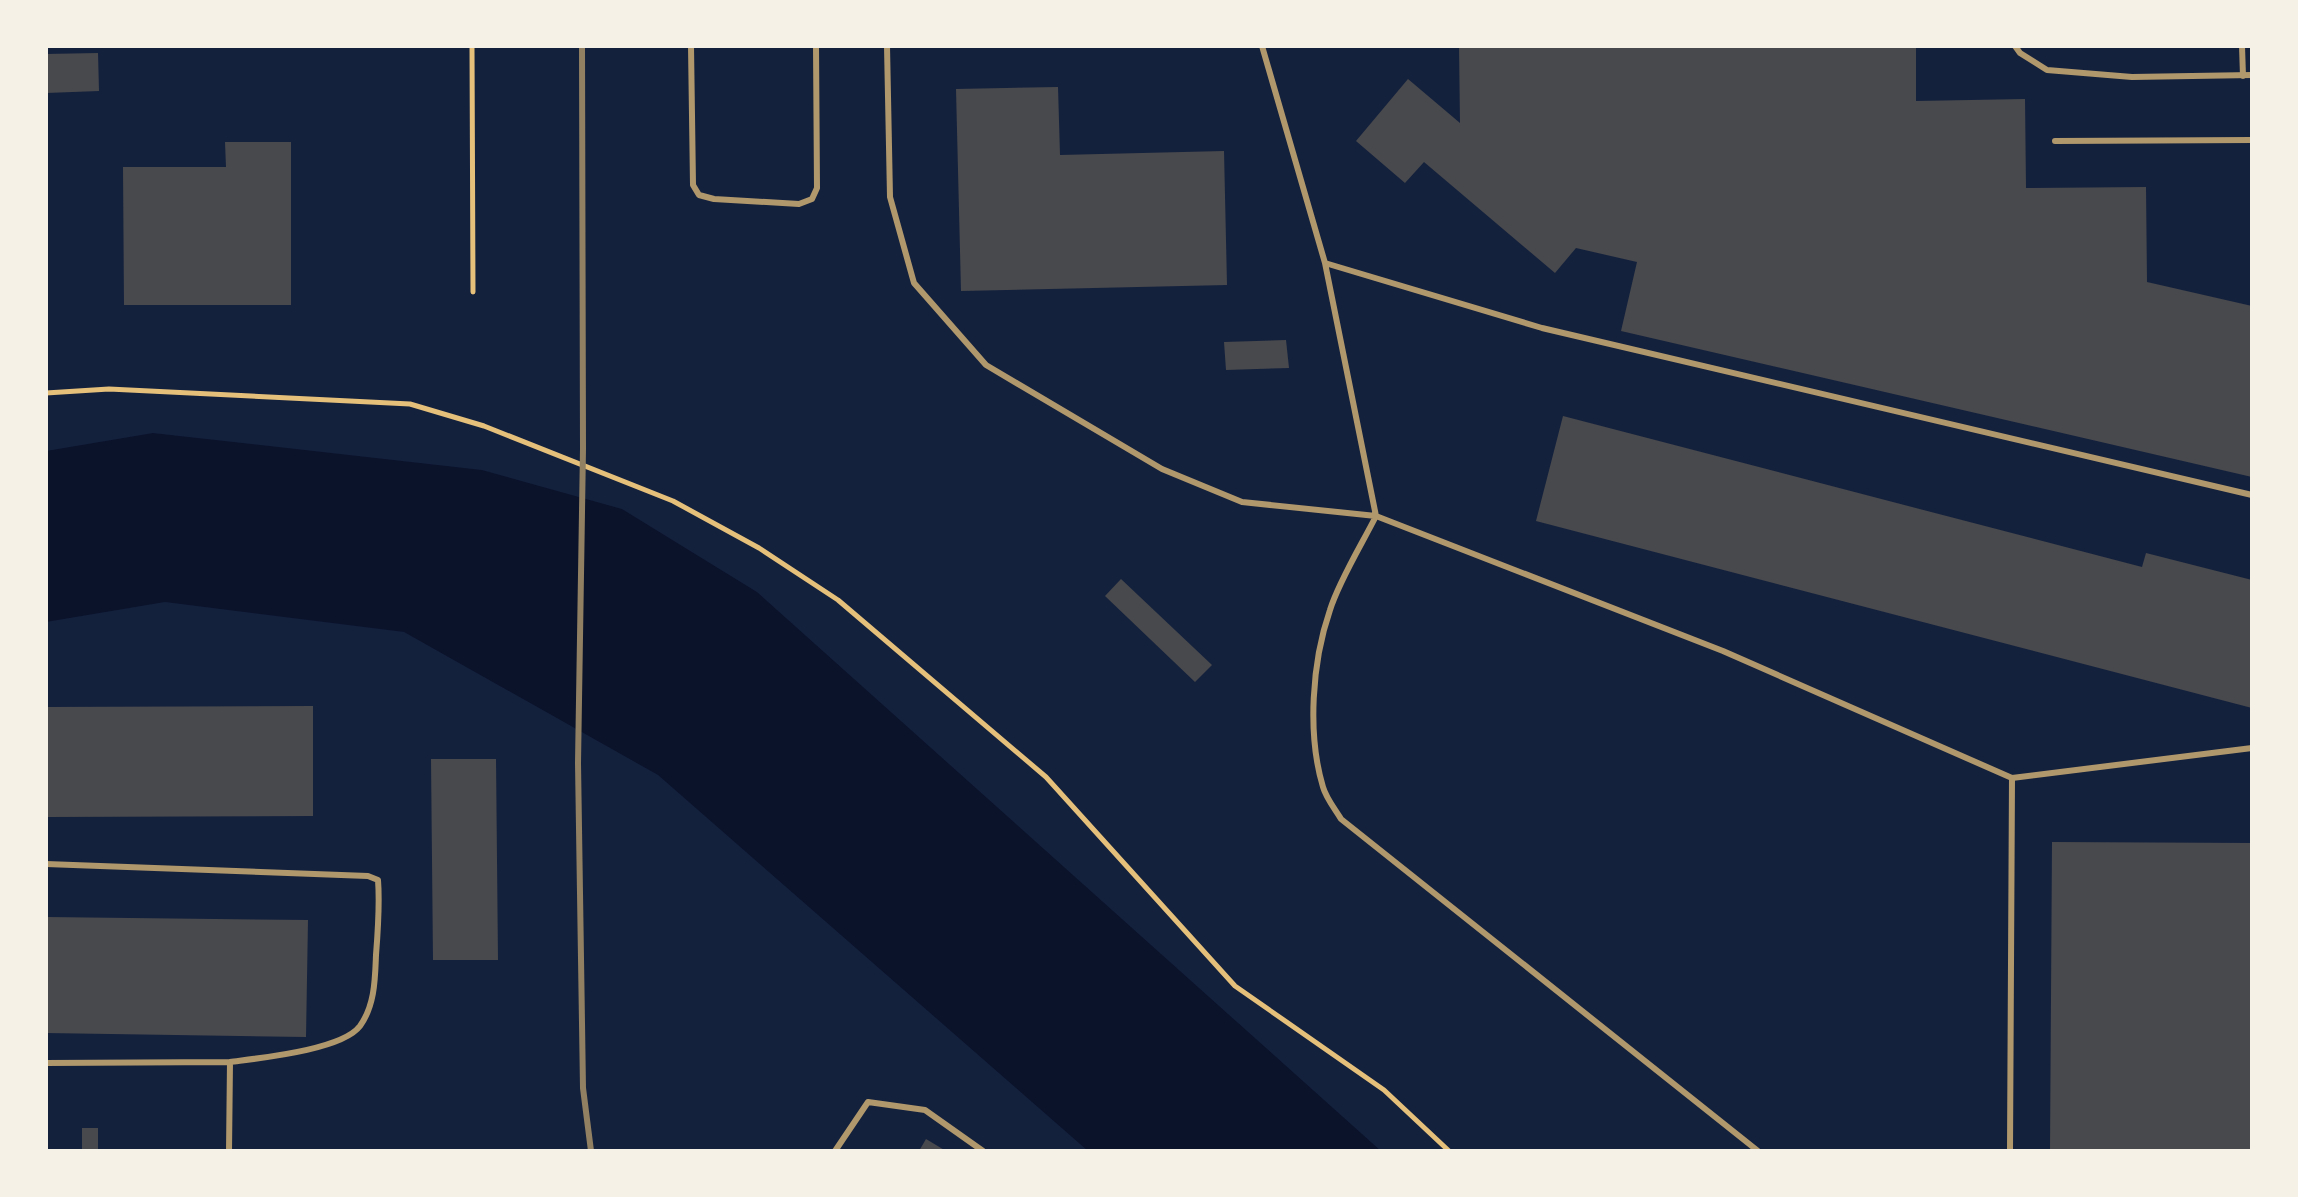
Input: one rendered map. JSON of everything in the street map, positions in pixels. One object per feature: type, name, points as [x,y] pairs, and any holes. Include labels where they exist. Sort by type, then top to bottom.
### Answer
[{"type":"lane","points":[[691,46],[693,185],[699,195],[714,199],[799,204],[812,199],[817,188],[816,46]]},
{"type":"lane","points":[[887,46],[890,197],[914,283],[986,365],[1162,469],[1242,502],[1376,516],[1723,651],[2012,778],[2252,748]]},
{"type":"lane","points":[[1262,46],[1325,263],[1376,516],[1330,607],[1318,650],[1314,716],[1316,753],[1324,790],[1341,819],[1758,1151]]},
{"type":"lane","points":[[2015,46],[2020,53],[2047,70],[2132,77],[2252,75]]},
{"type":"lane","points":[[2242,46],[2243,76]]},
{"type":"lane","points":[[2055,141],[2252,140]]},
{"type":"lane","points":[[1325,263],[1542,328],[2252,495]]},
{"type":"lane","points":[[2010,1151],[2012,778]]},
{"type":"lane","points":[[46,864],[368,876],[378,880],[379,896],[375,990],[359,1028],[334,1042],[284,1055],[230,1062],[46,1063]]},
{"type":"lane","points":[[229,1151],[230,1062]]},
{"type":"lane","points":[[835,1151],[868,1102],[925,1110],[983,1151]]},
{"type":"path","points":[[472,46],[473,292]]},
{"type":"path","points":[[46,393],[109,389],[410,404],[484,426],[673,501],[759,548],[838,600],[1046,777],[1235,986],[1384,1090],[1449,1151]]},
{"type":"water","points":[[153,433],[482,470],[622,509],[757,592],[1381,1151],[1088,1151],[658,775],[404,632],[165,602],[46,622],[46,451]]},
{"type":"building","points":[[1459,46],[1916,46],[1916,101],[2025,99],[2026,188],[2146,187],[2147,282],[2252,306],[2252,477],[1621,331],[1637,262],[1576,248],[1555,273],[1424,162],[1405,183],[1356,141],[1408,79],[1460,123]]},
{"type":"building","points":[[98,53],[99,91],[46,93],[46,54]]},
{"type":"building","points":[[1058,87],[1060,155],[1224,151],[1227,285],[961,291],[956,89]]},
{"type":"building","points":[[225,142],[291,142],[291,305],[124,305],[123,167],[226,167]]},
{"type":"building","points":[[1286,340],[1289,368],[1226,370],[1224,342]]},
{"type":"building","points":[[1563,416],[2142,567],[2146,553],[2252,580],[2252,708],[1536,521]]},
{"type":"building","points":[[1121,579],[1212,665],[1195,682],[1105,596]]},
{"type":"building","points":[[313,706],[313,816],[46,817],[46,707]]},
{"type":"building","points":[[431,759],[496,759],[498,960],[433,960]]},
{"type":"building","points":[[2052,842],[2252,843],[2252,1151],[2050,1151]]},
{"type":"building","points":[[46,917],[308,920],[306,1037],[46,1033]]},
{"type":"building","points":[[82,1128],[98,1128],[98,1151],[82,1151]]},
{"type":"building","points":[[926,1139],[946,1151],[919,1151]]},
{"type":"railway","points":[[582,46],[583,449],[578,763],[583,1088],[591,1151]]}]
